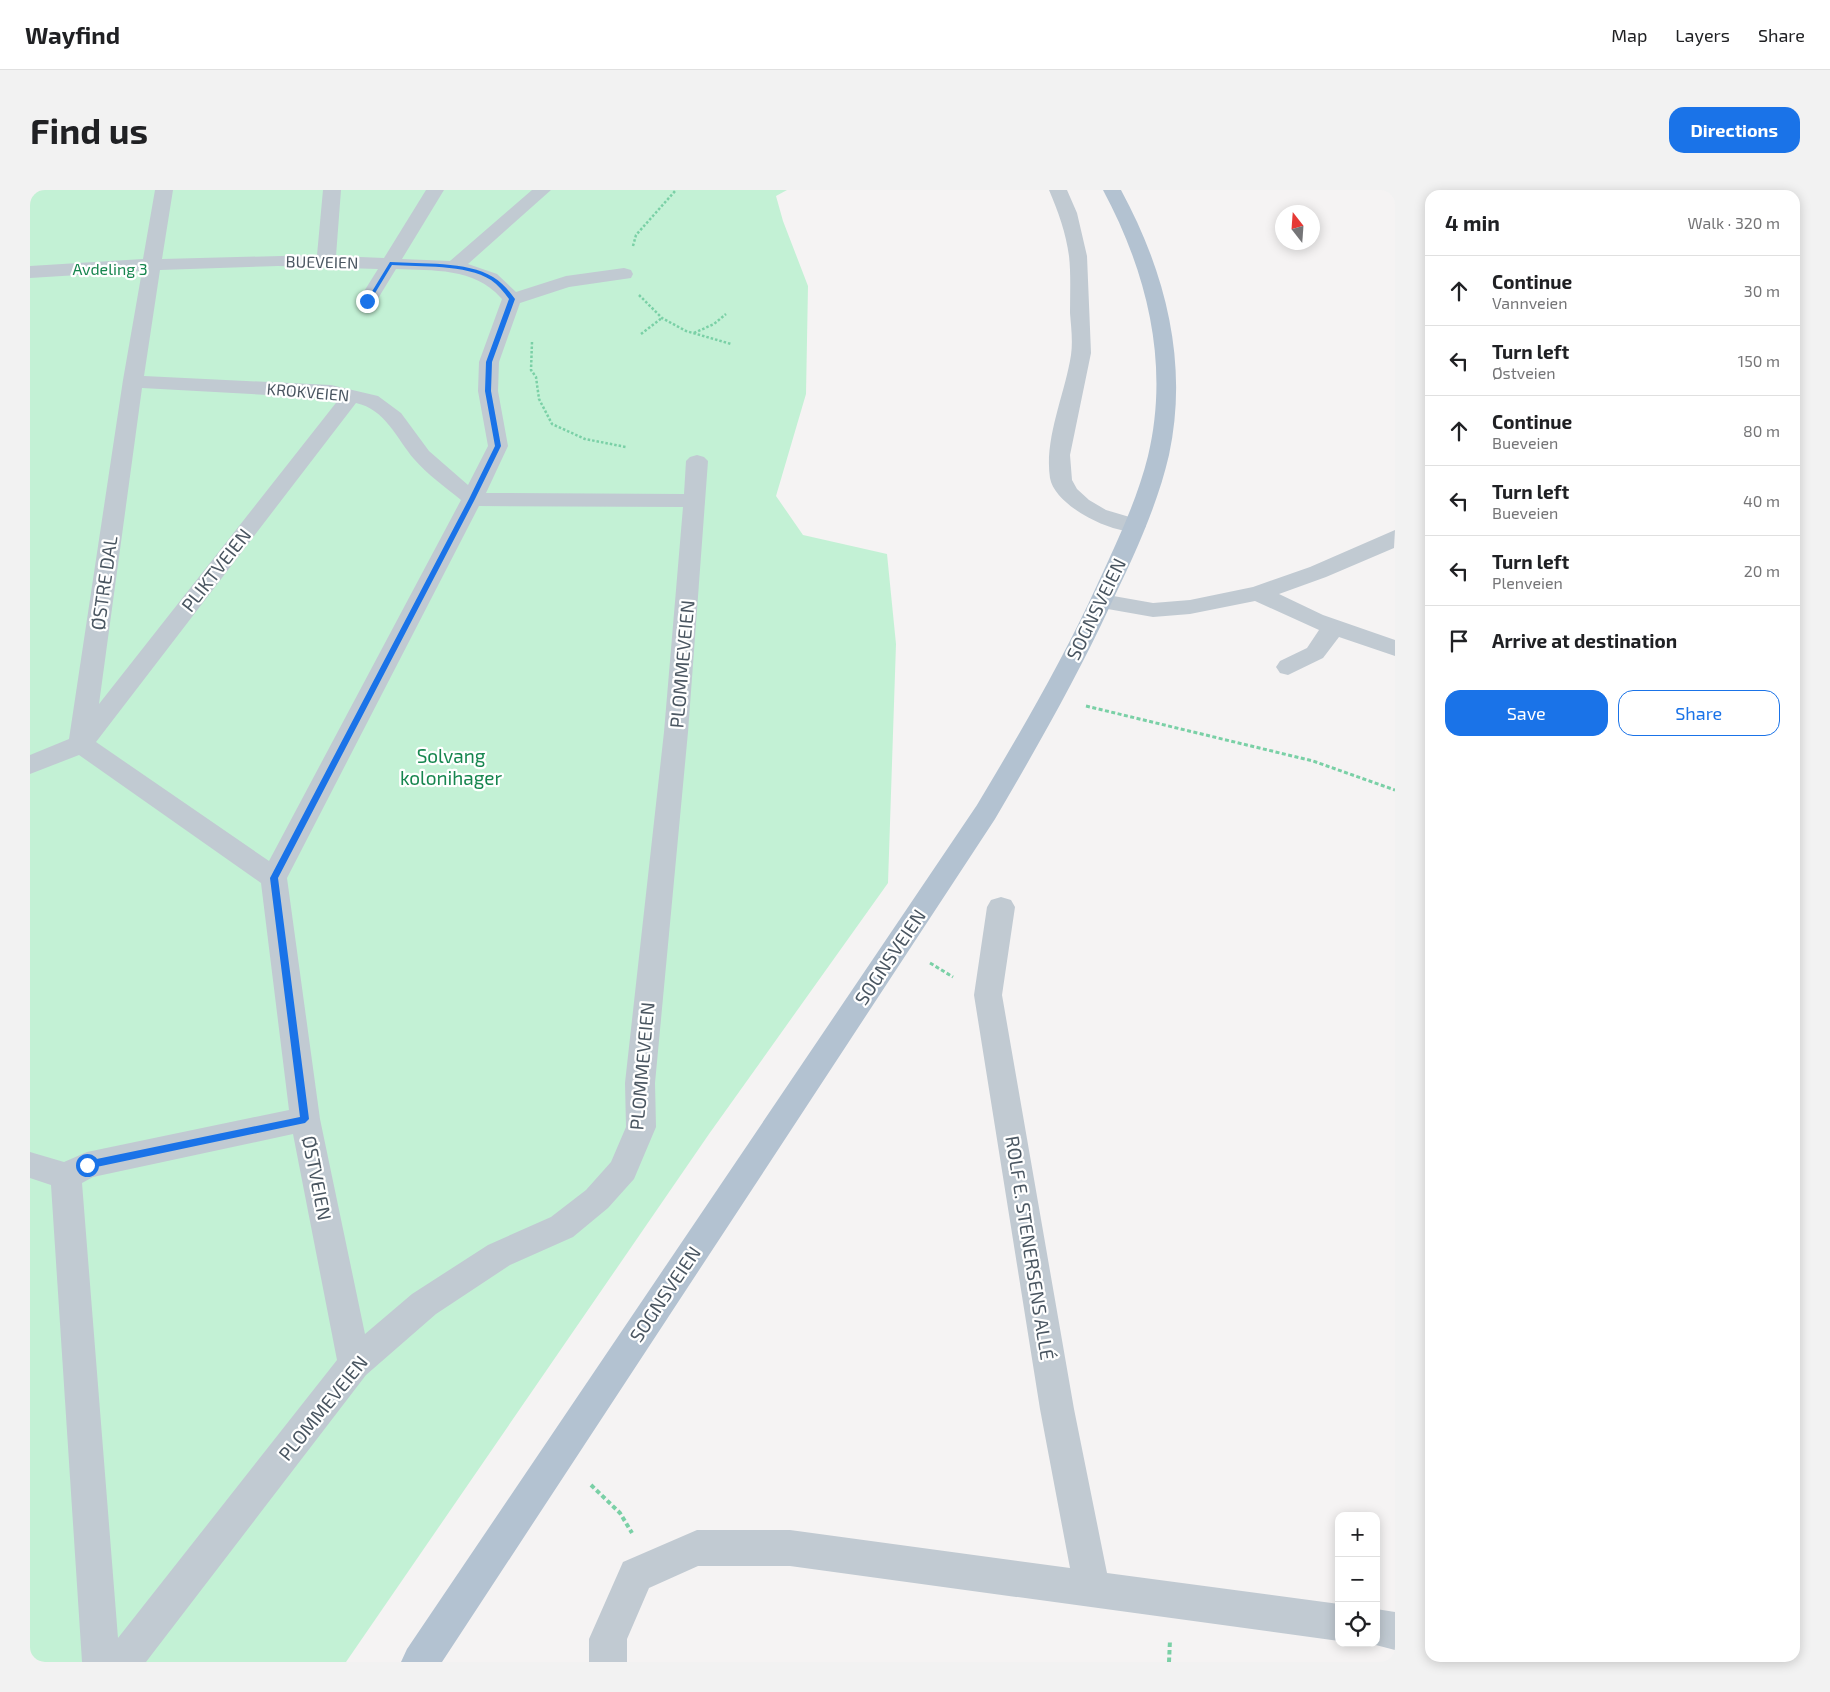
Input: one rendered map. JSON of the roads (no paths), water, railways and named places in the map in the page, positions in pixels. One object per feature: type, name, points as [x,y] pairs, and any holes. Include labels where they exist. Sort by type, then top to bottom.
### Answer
[{"type":"main road","name":"SOGNSVEIEN","points":[[420,1662],[986,812],[1060,684],[1102,601],[1148,492],[1164,424],[1167,387],[1166,358],[1158,298],[1148,266],[1135,235],[1112,190]]},
{"type":"street","name":"ØSTRE DAL","points":[[81,744],[133,380],[164,190]]},
{"type":"street","points":[[326,260],[332,190]]},
{"type":"street","points":[[367,301],[435,190]]},
{"type":"street","points":[[454,268],[542,190]]},
{"type":"street","points":[[1058,190],[1068,213],[1078,256],[1081,354],[1058,456],[1061,480],[1068,492],[1080,505],[1098,515],[1135,526]]},
{"type":"street","name":"BUEVEIEN","points":[[30,272],[152,265],[326,260],[454,268],[474,271],[491,278],[520,297]]},
{"type":"street","points":[[30,765],[81,744],[274,878],[498,446],[488,391],[489,362],[520,297],[566,282],[624,274]]},
{"type":"street","name":"KROKVEIEN","points":[[133,380],[150,384],[331,391],[371,400],[394,417],[422,455],[472,499]]},
{"type":"street","name":"PLIKTVEIEN","points":[[81,744],[352,395]]},
{"type":"street","name":"PLOMMEVEIEN","points":[[123,1662],[354,1364],[424,1304],[499,1255],[562,1227],[597,1199],[623,1170],[641,1127],[640,1083],[676,732],[697,461]]},
{"type":"street","points":[[472,499],[694,500]]},
{"type":"street","points":[[1102,601],[1140,609],[1173,610],[1258,593],[1318,572],[1386,543],[1395,537]]},
{"type":"street","points":[[1258,593],[1314,620],[1395,648]]},
{"type":"street","points":[[1288,667],[1315,653],[1334,626]]},
{"type":"street","name":"ØSTVEIEN","points":[[274,878],[305,1119],[354,1364]]},
{"type":"street","name":"ROLF E. STENERSENS ALLÉ","points":[[1001,907],[988,995],[1057,1409],[1092,1588]]},
{"type":"street","points":[[30,1165],[66,1176],[87,1165],[305,1119]]},
{"type":"street","points":[[66,1176],[101,1662]]},
{"type":"street","points":[[608,1662],[608,1640],[636,1575],[697,1548],[790,1548],[1335,1622]]},
{"type":"street","points":[[1380,1629],[1395,1631]]},
{"type":"park label","name":"Avdeling 3","points":[[110,269]]},
{"type":"park label","name":"Solvang kolonihager","points":[[451,767]]}]
